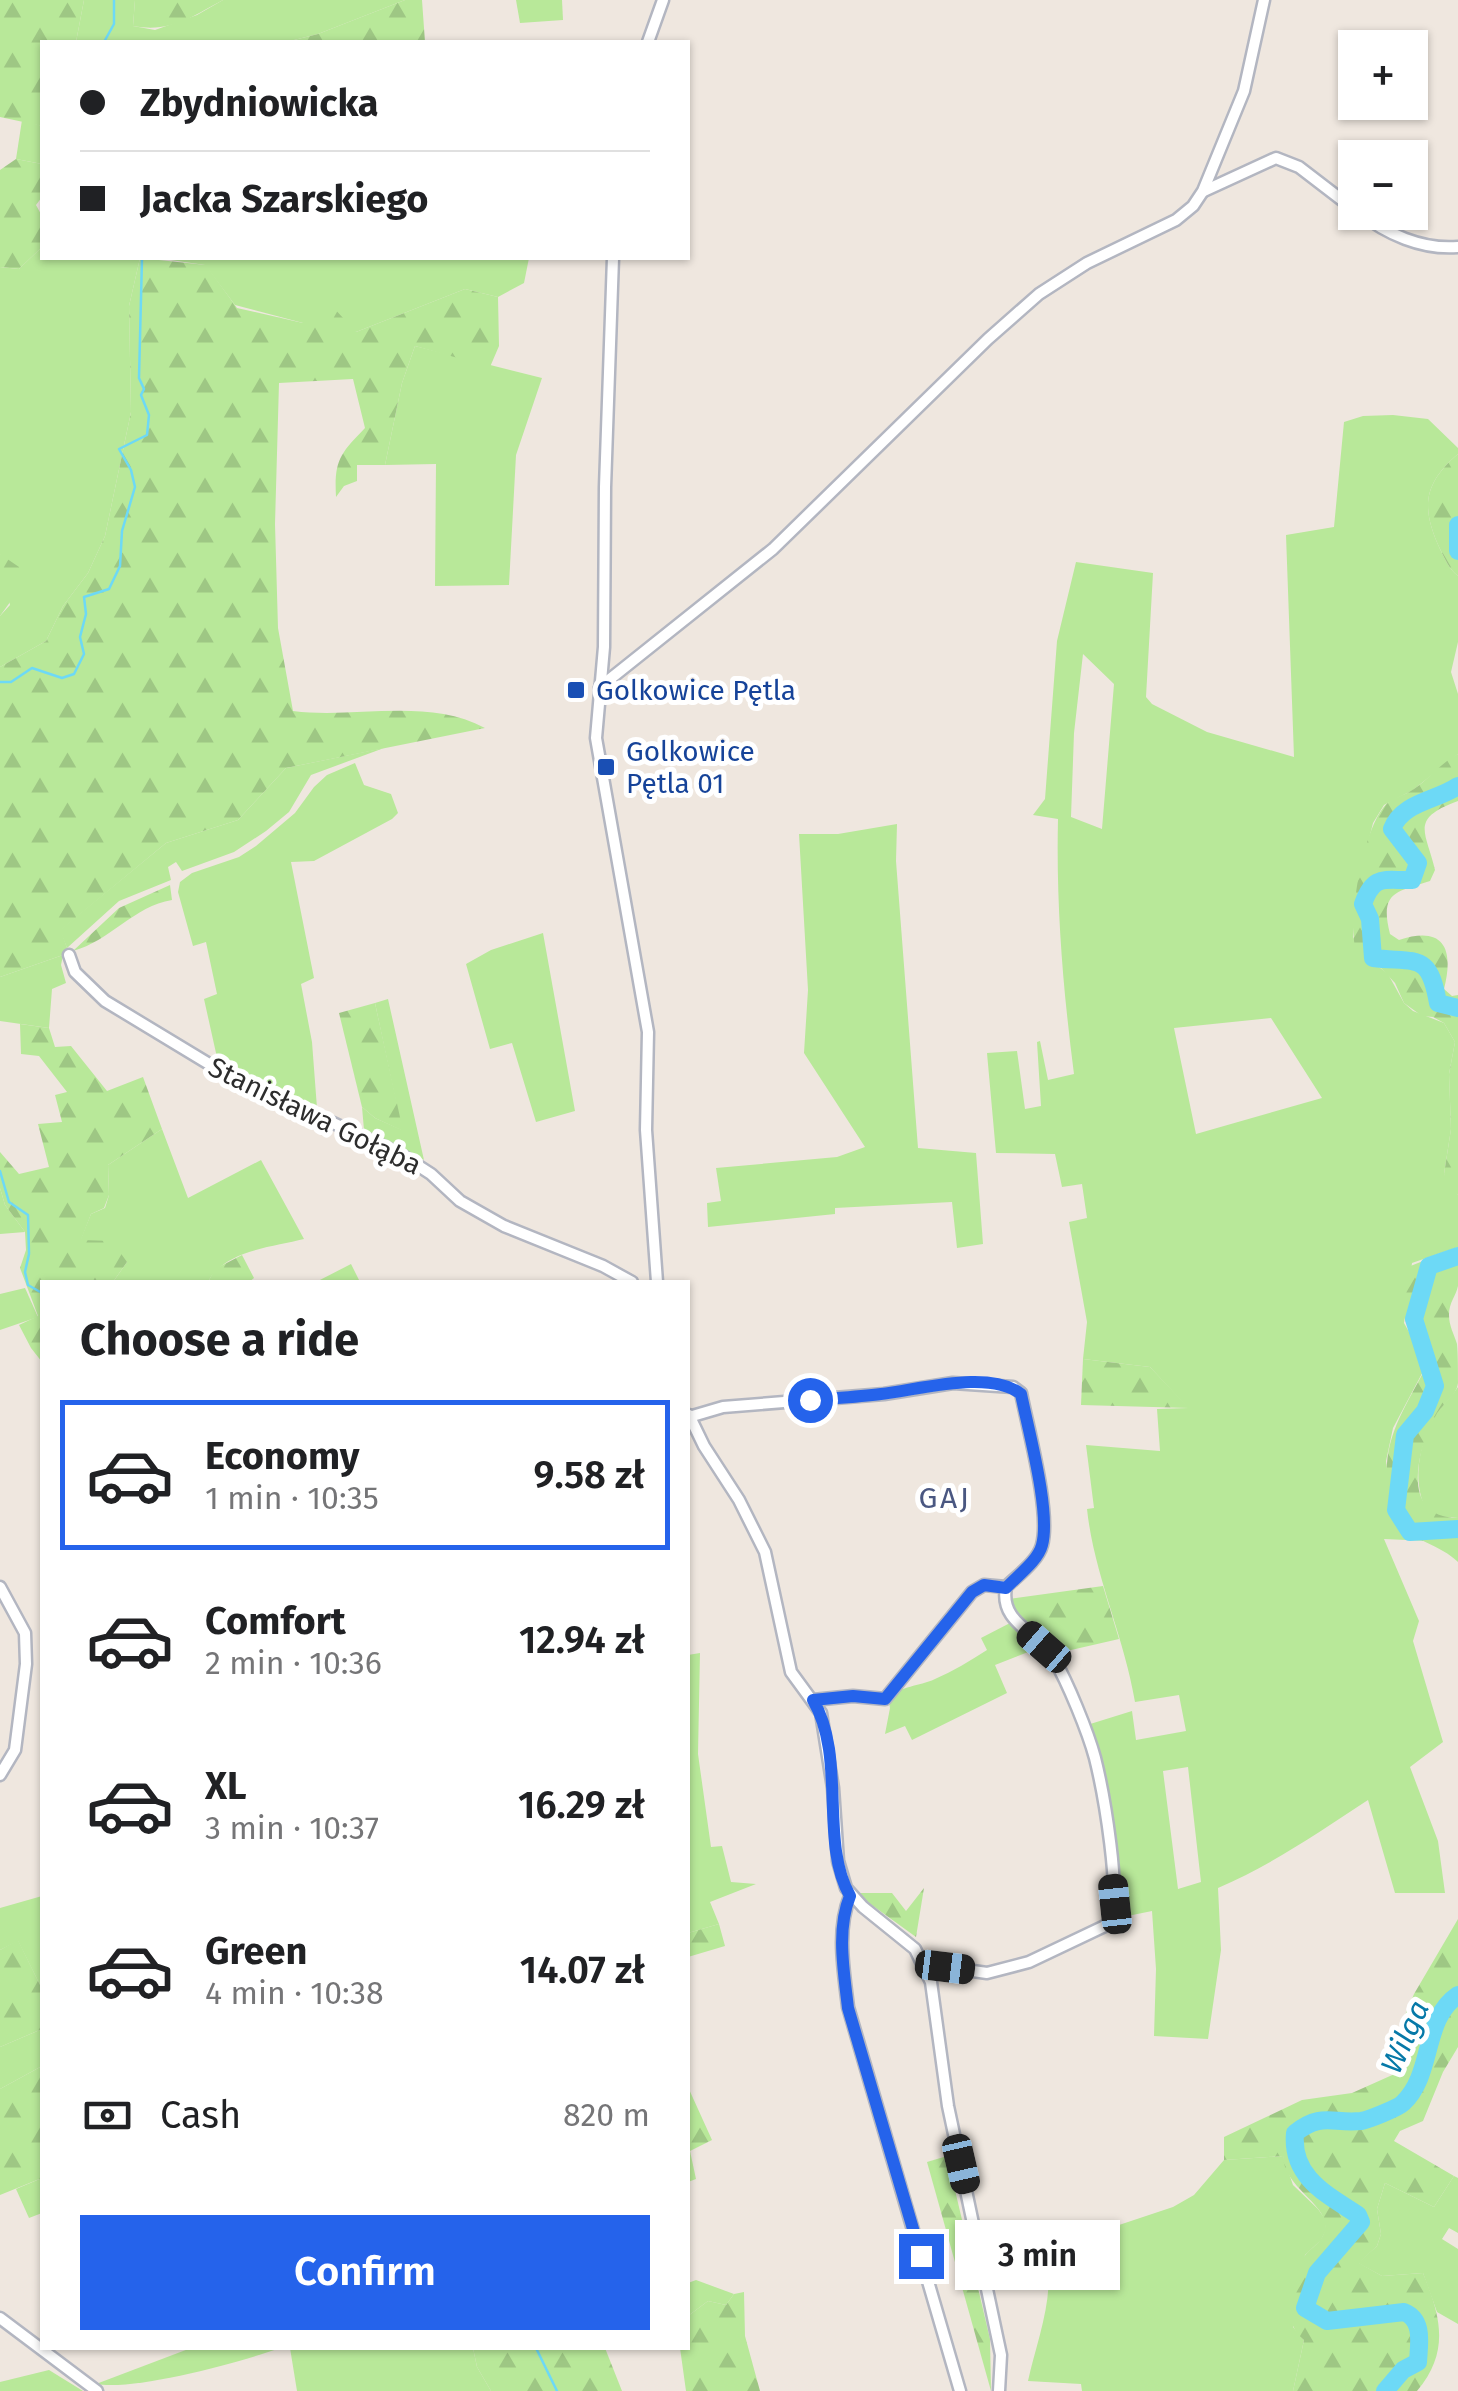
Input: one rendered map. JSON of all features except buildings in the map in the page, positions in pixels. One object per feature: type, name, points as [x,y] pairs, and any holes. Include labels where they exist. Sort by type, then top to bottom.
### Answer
[{"type":"street","points":[[649,40],[664,0]]},
{"type":"street","points":[[599,688],[773,548],[1039,294],[1087,263],[1176,220],[1193,206],[1203,191],[1244,91],[1264,0]]},
{"type":"street","points":[[1203,191],[1276,158],[1299,167],[1338,197]]},
{"type":"street","points":[[1383,230],[1414,242],[1458,247]]},
{"type":"street","points":[[613,260],[604,488],[604,647],[597,752],[648,1032],[646,1130],[657,1280]]},
{"type":"street","name":"Stanisława Gołąba","points":[[69,955],[75,972],[105,1001],[219,1070],[400,1154],[431,1174],[460,1201],[504,1226],[628,1280]]},
{"type":"street","points":[[690,1414],[723,1407],[884,1394],[953,1382],[1013,1387],[1021,1394],[1040,1496],[1042,1545],[1006,1588],[1004,1596],[1008,1614],[1054,1657],[1094,1755],[1115,1904],[1112,1920],[1029,1962],[987,1973],[923,1964]]},
{"type":"street","points":[[690,1418],[765,1552],[790,1672],[813,1700],[826,1732],[838,1861],[850,1896],[915,1949],[931,1982],[948,2106],[1002,2356],[999,2391]]},
{"type":"street","points":[[813,1700],[853,1696],[885,1699],[972,1592],[984,1585],[1006,1588]]},
{"type":"street","points":[[0,1587],[25,1634],[26,1664],[16,1750],[0,1775]]},
{"type":"street","points":[[850,1896],[844,1910],[843,1930],[848,2008],[960,2391]]},
{"type":"street","points":[[0,2318],[40,2348]]},
{"type":"street","points":[[43,2350],[97,2391]]},
{"type":"green space","points":[[0,0],[84,0],[76,40],[40,40],[40,126],[0,117]]},
{"type":"green space","points":[[84,0],[135,0],[133,26],[155,30],[197,15],[223,0],[405,0],[294,40],[76,40]]},
{"type":"green space","points":[[135,0],[223,0],[180,22],[146,28],[133,26]]},
{"type":"green space","points":[[405,0],[422,0],[425,40],[294,40]]},
{"type":"green space","points":[[516,0],[562,0],[563,20],[520,23]]},
{"type":"green space","points":[[22,120],[40,125],[40,164],[16,159]]},
{"type":"green space","points":[[16,159],[40,164],[40,200],[36,205],[40,212],[40,249],[19,269],[0,267],[0,170]]},
{"type":"green space","points":[[40,249],[40,260],[140,260],[129,306],[131,412],[105,536],[88,573],[63,606],[46,641],[0,667],[0,616],[10,605],[0,554],[0,267],[19,269]]},
{"type":"green space","points":[[140,260],[206,265],[237,308],[303,323],[332,306],[356,332],[465,289],[498,297],[499,346],[490,367],[415,346],[402,383],[385,465],[357,465],[357,481],[344,486],[336,497],[340,458],[365,428],[353,379],[279,383],[275,524],[278,628],[293,711],[439,713],[485,728],[286,768],[238,820],[166,843],[61,930],[67,948],[63,955],[0,977],[0,667],[46,641],[63,606],[88,573],[105,536],[131,412],[129,306]]},
{"type":"green space","points":[[171,260],[529,260],[524,283],[498,297],[465,289],[356,332],[235,305],[205,265]]},
{"type":"green space","points":[[415,346],[542,378],[516,455],[509,585],[435,586],[436,464],[385,465],[402,383]]},
{"type":"green space","points":[[1363,416],[1428,419],[1458,448],[1458,454],[1432,486],[1428,509],[1440,549],[1458,576],[1458,642],[1451,672],[1458,694],[1458,754],[1413,790],[1384,805],[1373,823],[1359,879],[1353,937],[1368,964],[1388,974],[1404,1003],[1413,1011],[1444,1023],[1455,1042],[1449,1074],[1451,1129],[1444,1174],[1458,1195],[1458,1247],[1412,1263],[1404,1323],[1427,1364],[1393,1428],[1386,1461],[1393,1517],[1409,1533],[1429,1541],[1384,1539],[1419,1621],[1413,1641],[1443,1742],[1410,1767],[1438,1841],[1445,1893],[1395,1893],[1368,1800],[1276,1858],[1218,1888],[1221,1950],[1208,2039],[1154,2036],[1156,1969],[1152,1911],[1118,1918],[1108,1789],[1087,1725],[1132,1711],[1136,1740],[1186,1731],[1179,1695],[1135,1702],[1091,1534],[1087,1509],[1094,1508],[1086,1445],[1160,1451],[1157,1409],[1188,1408],[1150,1367],[1083,1359],[1087,1322],[1069,1222],[1087,1218],[1082,1184],[1062,1187],[1055,1154],[996,1153],[987,1053],[1017,1051],[1025,1109],[1041,1106],[1037,1042],[1040,1041],[1048,1080],[1074,1074],[1061,947],[1058,819],[1033,815],[1045,799],[1057,641],[1076,562],[1153,573],[1146,697],[1152,704],[1207,732],[1294,757],[1286,535],[1334,527],[1344,422]],"holes":[[[1083,654],[1114,684],[1102,829],[1071,817],[1074,733]],[[1271,1018],[1322,1098],[1196,1134],[1174,1028]],[[1188,1767],[1201,1882],[1178,1889],[1163,1771]]]},
{"type":"green space","points":[[1458,454],[1458,576],[1440,549],[1428,509],[1432,486]]},
{"type":"green space","points":[[0,554],[19,567],[21,587],[0,616]]},
{"type":"green space","points":[[384,748],[311,775],[289,812],[266,831],[234,852],[182,871],[176,862],[168,867],[171,880],[119,901],[67,948],[60,930],[166,843],[238,820],[286,768]]},
{"type":"green space","points":[[1458,754],[1458,801],[1432,814],[1425,828],[1435,870],[1430,881],[1400,891],[1389,901],[1387,920],[1390,934],[1399,940],[1427,936],[1442,944],[1448,963],[1444,989],[1452,996],[1458,995],[1458,1195],[1447,1185],[1444,1174],[1451,1129],[1449,1074],[1455,1042],[1444,1023],[1422,1016],[1404,1003],[1395,983],[1380,967],[1358,958],[1353,926],[1362,859],[1375,821],[1391,800],[1415,788]]},
{"type":"green space","points":[[355,763],[364,785],[391,794],[398,813],[314,861],[291,862],[314,978],[301,984],[312,1042],[317,1108],[247,1080],[218,1062],[204,999],[217,994],[206,942],[193,946],[178,892],[180,882],[192,873],[239,857],[256,846],[295,813],[327,775]]},
{"type":"green space","points":[[897,824],[896,861],[918,1148],[976,1153],[983,1244],[957,1248],[952,1202],[835,1208],[835,1214],[708,1227],[707,1203],[721,1201],[716,1168],[837,1157],[865,1147],[804,1053],[808,990],[799,834],[838,834]]},
{"type":"green space","points":[[170,885],[172,900],[146,909],[99,940],[73,951],[119,908]]},
{"type":"green space","points":[[543,933],[575,1111],[536,1122],[512,1043],[490,1049],[466,964],[491,950]]},
{"type":"green space","points":[[63,955],[61,965],[66,983],[52,989],[49,1028],[0,1021],[0,977]]},
{"type":"green space","points":[[388,999],[424,1160],[364,1130],[362,1107],[375,1118],[402,1130],[375,1003]]},
{"type":"green space","points":[[375,1003],[403,1131],[362,1107],[339,1013]]},
{"type":"green space","points":[[20,1024],[49,1028],[55,1047],[71,1046],[107,1091],[143,1077],[162,1129],[108,1165],[109,1195],[104,1208],[91,1214],[81,1240],[112,1241],[127,1262],[114,1280],[40,1280],[40,1359],[19,1325],[38,1316],[20,1268],[26,1250],[25,1232],[5,1205],[0,1188],[0,1152],[19,1174],[49,1167],[38,1124],[62,1122],[55,1095],[67,1092],[39,1056],[21,1054]]},
{"type":"green space","points":[[162,1129],[188,1198],[261,1160],[304,1239],[237,1257],[225,1263],[209,1280],[114,1280],[127,1262],[80,1241],[91,1214],[105,1208],[109,1195],[108,1165]]},
{"type":"green space","points":[[0,1188],[5,1205],[25,1232],[0,1234]]},
{"type":"green space","points":[[1458,1247],[1458,1286],[1449,1315],[1457,1344],[1458,1383],[1429,1429],[1418,1479],[1427,1507],[1439,1515],[1458,1518],[1458,1562],[1399,1525],[1389,1496],[1387,1459],[1402,1412],[1427,1365],[1401,1307],[1403,1269]]},
{"type":"green space","points":[[242,1255],[254,1278],[209,1280],[215,1269]]},
{"type":"green space","points":[[351,1264],[359,1280],[320,1280]]},
{"type":"green space","points":[[25,1288],[38,1317],[0,1330],[0,1294]]},
{"type":"green space","points":[[1083,1359],[1150,1367],[1189,1408],[1081,1405]]},
{"type":"green space","points":[[1458,1387],[1458,1518],[1436,1516],[1426,1509],[1418,1472],[1422,1446],[1432,1422]]},
{"type":"green space","points":[[1103,1586],[1119,1639],[1058,1653],[1015,1617],[1008,1599]]},
{"type":"green space","points":[[1010,1623],[1041,1647],[995,1665],[1007,1693],[912,1740],[905,1726],[885,1734],[888,1698],[974,1658],[987,1650],[981,1638]]},
{"type":"green space","points":[[700,1653],[698,1754],[711,1847],[722,1846],[731,1882],[756,1884],[710,1902],[719,1924],[690,1932],[690,1655]]},
{"type":"green space","points":[[924,1888],[916,1937],[860,1893],[892,1893],[906,1911]]},
{"type":"green space","points":[[40,1897],[40,1985],[18,1941],[0,1950],[0,1908]]},
{"type":"green space","points":[[1458,1919],[1458,2047],[1423,2121],[1400,2131],[1394,2141],[1454,2176],[1434,2207],[1385,2183],[1377,2209],[1381,2234],[1377,2246],[1359,2263],[1382,2276],[1423,2273],[1438,2319],[1434,2362],[1417,2391],[1293,2391],[1304,2340],[1291,2320],[1291,2289],[1302,2260],[1323,2236],[1324,2219],[1290,2177],[1283,2156],[1224,2160],[1224,2137],[1302,2100],[1352,2093],[1399,2072],[1394,2041],[1414,1994]]},
{"type":"green space","points":[[719,1924],[725,1946],[690,1956],[690,1932]]},
{"type":"green space","points":[[18,1940],[40,1985],[40,2030],[0,2047],[0,1950]]},
{"type":"green space","points":[[40,2030],[40,2067],[0,2089],[0,2047]]},
{"type":"green space","points":[[40,2067],[40,2179],[0,2195],[0,2089]]},
{"type":"green space","points":[[690,2091],[712,2140],[690,2151]]},
{"type":"green space","points":[[690,2151],[696,2179],[690,2181]]},
{"type":"green space","points":[[947,2156],[990,2339],[991,2391],[927,2162]]},
{"type":"green space","points":[[1283,2156],[1293,2185],[1318,2209],[1326,2230],[1305,2255],[1293,2327],[1304,2340],[1293,2391],[1082,2391],[1081,2384],[1028,2381],[1048,2294],[1047,2260],[1042,2244],[1173,2207],[1194,2195],[1224,2160]]},
{"type":"green space","points":[[1454,2176],[1458,2178],[1458,2233],[1449,2228],[1442,2239],[1458,2249],[1458,2324],[1437,2312],[1423,2273],[1382,2276],[1358,2263],[1377,2246],[1381,2234],[1377,2209],[1385,2183],[1434,2207]]},
{"type":"green space","points":[[40,2179],[40,2214],[29,2218],[16,2189]]},
{"type":"green space","points":[[696,2280],[734,2294],[726,2305],[708,2301],[690,2314],[690,2282]]},
{"type":"green space","points":[[744,2292],[745,2336],[760,2391],[686,2391],[680,2350],[690,2350],[690,2314],[708,2301],[726,2305],[734,2294]]},
{"type":"green space","points":[[186,2350],[273,2350],[160,2380],[96,2384]]},
{"type":"green space","points":[[290,2350],[473,2350],[477,2367],[491,2391],[297,2391]]},
{"type":"green space","points":[[473,2350],[606,2350],[622,2391],[491,2391],[477,2367]]},
{"type":"green space","points":[[49,2370],[83,2391],[0,2391],[0,2382]]},
{"type":"waterway","points":[[105,40],[114,24],[114,0]]},
{"type":"waterway","points":[[0,682],[11,682],[32,668],[62,678],[74,674],[84,654],[80,637],[86,614],[84,597],[109,589],[120,566],[122,531],[135,487],[119,449],[147,435],[149,415],[139,378],[142,260]]},
{"type":"waterway","name":"Wilga","points":[[1458,525],[1458,551]]},
{"type":"waterway","name":"Wilga","points":[[1458,786],[1411,807],[1397,820],[1392,829],[1418,863],[1412,880],[1376,883],[1363,904],[1370,919],[1373,958],[1419,963],[1430,975],[1438,1003],[1458,1008]]},
{"type":"waterway","points":[[0,1171],[9,1202],[28,1215],[29,1254],[25,1272],[28,1285],[40,1292]]},
{"type":"waterway","name":"Wilga","points":[[1458,1256],[1429,1266],[1414,1319],[1435,1386],[1425,1411],[1405,1435],[1396,1510],[1410,1532],[1458,1529]]},
{"type":"waterway","name":"Wilga","points":[[1385,2391],[1403,2370],[1418,2362],[1417,2326],[1404,2312],[1327,2321],[1305,2308],[1317,2273],[1361,2222],[1358,2215],[1305,2173],[1295,2148],[1295,2133],[1320,2121],[1365,2120],[1403,2103],[1420,2077],[1439,2018],[1458,1995]]},
{"type":"waterway","points":[[537,2350],[557,2391]]},
{"type":"place","name":"Golkowice Pętla","points":[[576,690]]},
{"type":"place","name":"Golkowice Pętla 01","points":[[606,767]]},
{"type":"district","name":"GAJ","points":[[945,1498]]},
{"type":"route","points":[[810,1400],[884,1394],[953,1382],[1013,1387],[1021,1394],[1043,1518],[1042,1545],[1036,1557],[1006,1588],[984,1585],[972,1592],[885,1699],[838,1696],[813,1700],[826,1732],[838,1861],[850,1896],[844,1910],[843,1930],[848,2008],[921,2256]]}]
